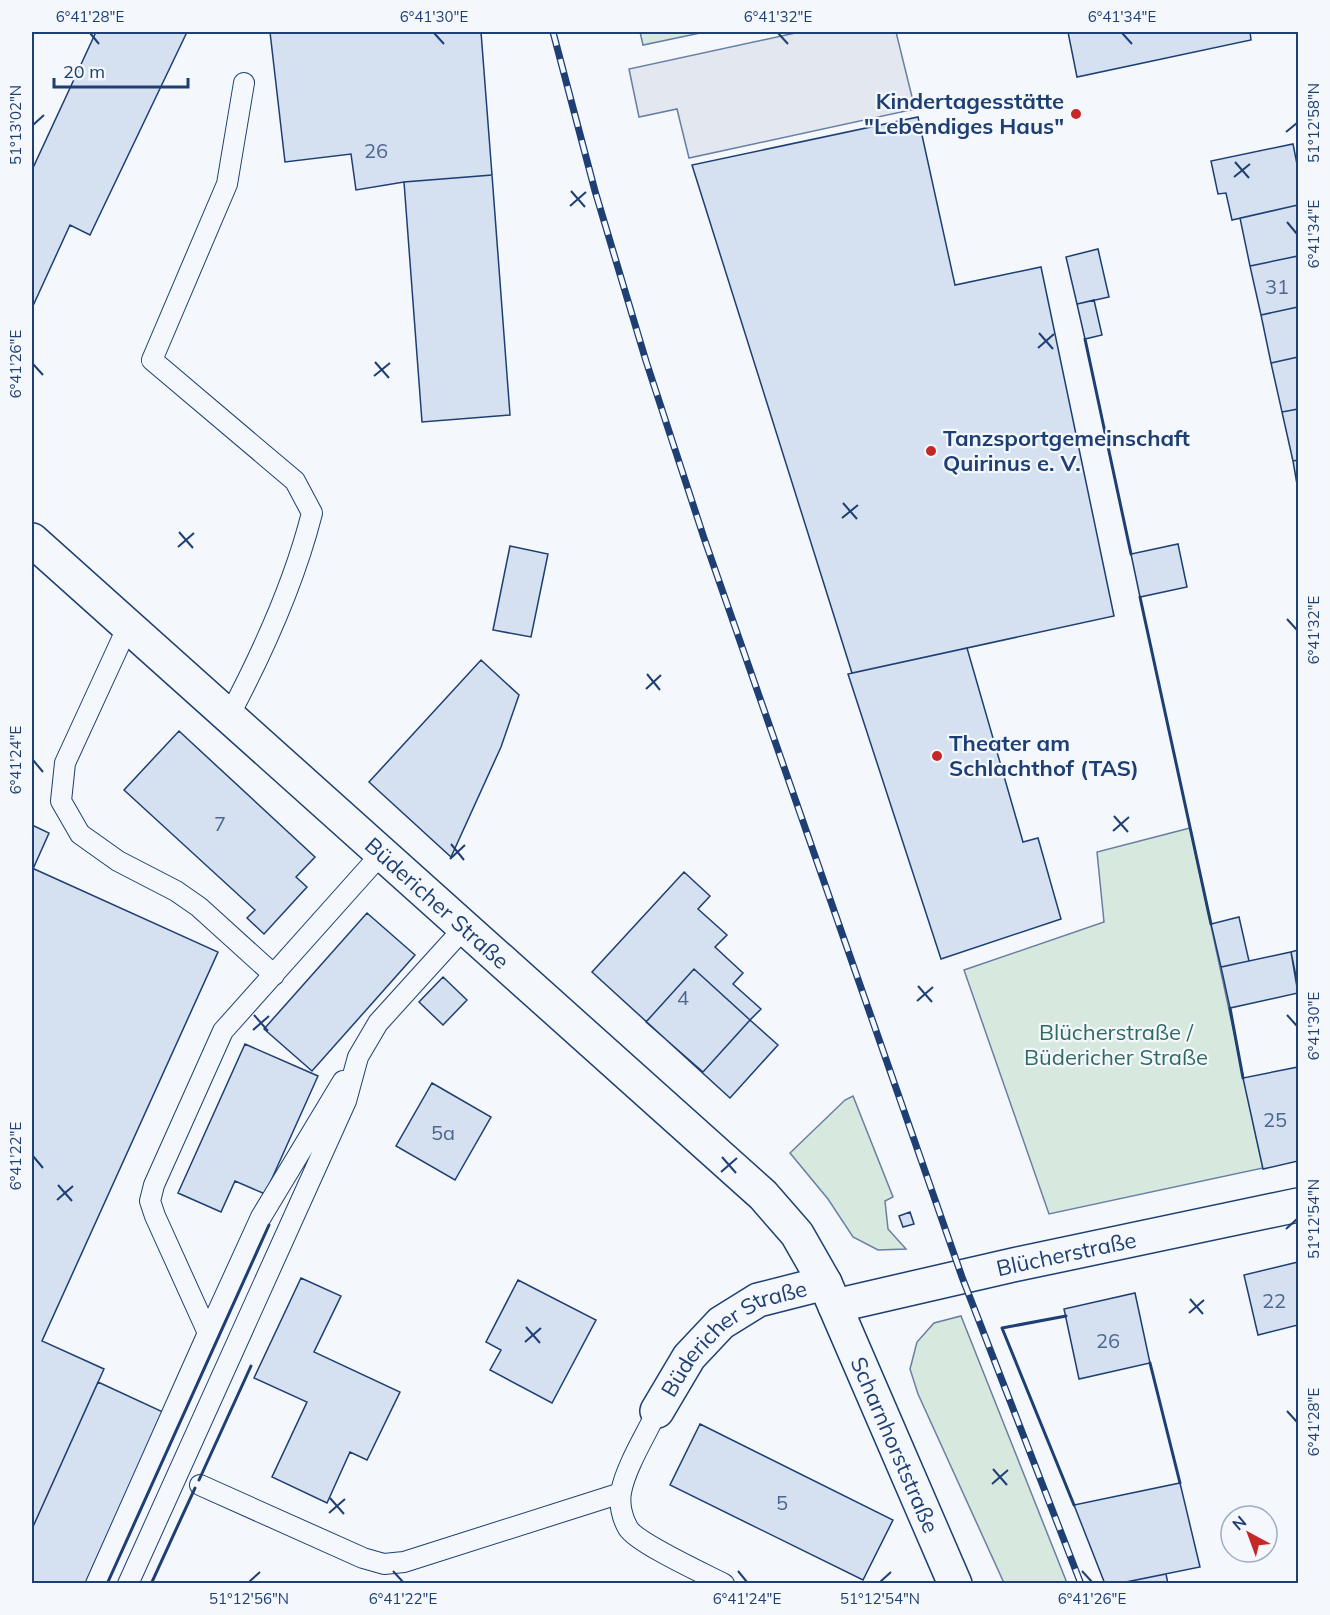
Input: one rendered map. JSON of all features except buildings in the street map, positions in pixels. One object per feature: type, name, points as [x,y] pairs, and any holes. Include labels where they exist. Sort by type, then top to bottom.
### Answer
[{"type":"street","name":"Büdericher Straße","points":[[32,540],[763,1195],[797,1234],[830,1294],[758,1300],[721,1323],[689,1357],[657,1411]]},
{"type":"street","name":"Blücherstraße","points":[[830,1294],[1013,1265],[1299,1205]]},
{"type":"street","name":"Scharnhorststraße","points":[[830,1294],[955,1584]]},
{"type":"lane","points":[[229,716],[253,670],[301,555],[312,513],[295,481],[152,360],[227,184],[244,84]]},
{"type":"lane","points":[[128,626],[65,763],[61,801],[80,834],[118,861],[176,891],[199,907],[273,975]]},
{"type":"lane","points":[[208,1333],[155,1216],[150,1201],[153,1185],[223,1031],[382,853]]},
{"type":"lane","points":[[96,1584],[261,1217],[378,1023],[465,927]]},
{"type":"lane","points":[[128,1584],[346,1101],[358,1057]]},
{"type":"lane","points":[[657,1411],[628,1472],[621,1493],[621,1512],[629,1530],[642,1541],[724,1584]]},
{"type":"lane","points":[[200,1485],[363,1558],[384,1563],[404,1562],[621,1493]]},
{"type":"green space","points":[[640,32],[705,32],[643,45]]},
{"type":"green space","name":"Blücherstraße / Büdericher Straße","points":[[1190,828],[1263,1168],[1049,1214],[964,970],[1104,922],[1097,852]]},
{"type":"green space","points":[[853,1096],[893,1197],[885,1201],[888,1229],[906,1249],[878,1250],[853,1237],[828,1199],[790,1153],[845,1100]]},
{"type":"green space","points":[[961,1316],[1067,1583],[1004,1583],[918,1394],[910,1369],[917,1342],[934,1323]]},
{"type":"shaded area","points":[[800,32],[896,32],[915,109],[689,158],[677,109],[639,117],[629,69]]},
{"type":"railway","points":[[553,32],[595,191],[646,361],[704,538],[962,1277],[1081,1584]]},
{"type":"wall","points":[[1085,339],[1131,554]]},
{"type":"wall","points":[[1140,597],[1211,924]]},
{"type":"wall","points":[[1230,1008],[1243,1078]]},
{"type":"wall","points":[[107,1584],[269,1225]]},
{"type":"wall","points":[[1066,1316],[1002,1328],[1074,1505]]},
{"type":"wall","points":[[1150,1363],[1180,1483]]},
{"type":"wall","points":[[199,1480],[251,1366]]},
{"type":"wall","points":[[151,1584],[195,1488]]},
{"type":"place","name":"Kindertagesstätte \"Lebendiges Haus\"","points":[[1076,114]]},
{"type":"place","name":"Tanzsportgemeinschaft Quirinus e. V.","points":[[931,451]]},
{"type":"place","name":"Theater am Schlachthof (TAS)","points":[[937,756]]}]
